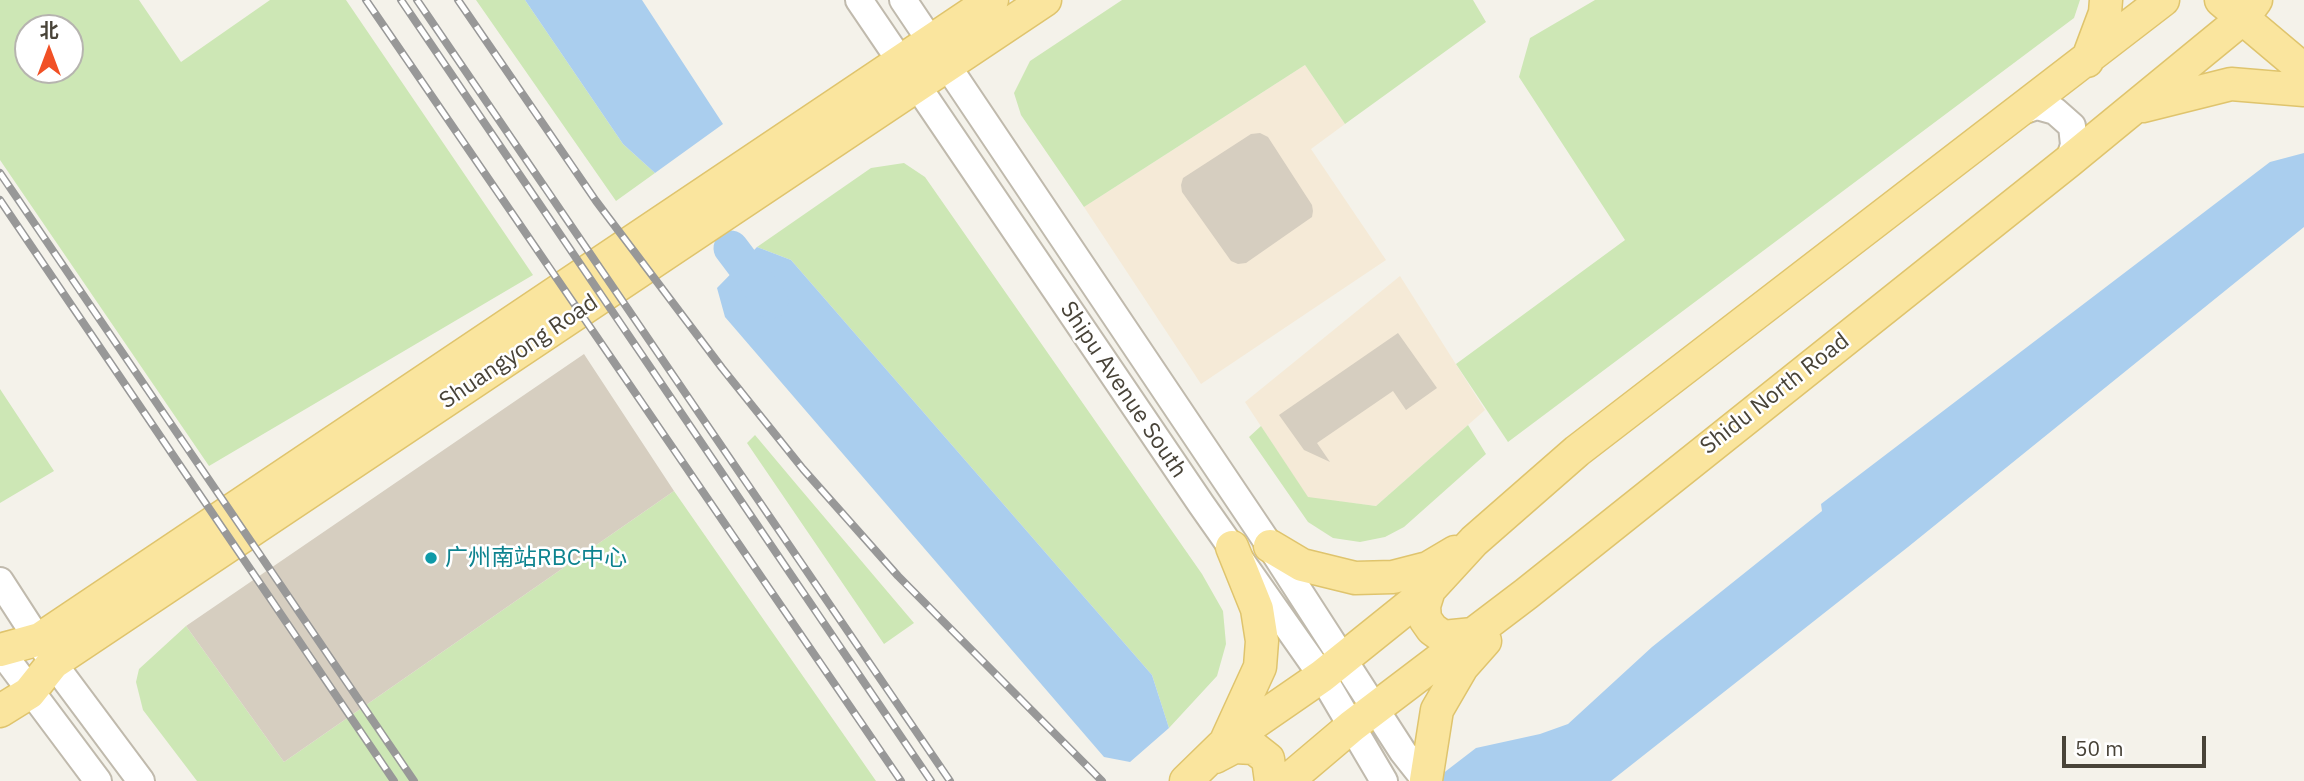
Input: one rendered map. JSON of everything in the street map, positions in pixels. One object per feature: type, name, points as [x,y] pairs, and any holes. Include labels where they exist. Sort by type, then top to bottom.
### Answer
[{"type":"main road","name":"Shuangyong Road","points":[[941,55],[992,0]]},
{"type":"main road","name":"Shuangyong Road","points":[[0,711],[29,693],[47,651],[909,75],[1045,0]]},
{"type":"main road","points":[[2087,61],[2105,13],[2106,0]]},
{"type":"main road","points":[[1206,761],[1333,667],[1429,590],[1474,541],[1577,451],[2163,0]]},
{"type":"main road","points":[[2239,6],[2304,70]]},
{"type":"main road","name":"Shidu North Road","points":[[1287,781],[1363,717],[1526,594],[2132,110],[2239,6]]},
{"type":"main road","points":[[2132,110],[2231,84],[2304,90]]},
{"type":"main road","points":[[1270,546],[1302,565],[1328,574],[1355,578],[1393,577],[1428,568],[1474,541]]},
{"type":"main road","points":[[1206,761],[1260,667],[1262,640],[1257,609],[1232,547]]},
{"type":"main road","points":[[1429,590],[1424,606],[1425,618],[1432,629],[1443,637],[1473,634]]},
{"type":"main road","points":[[1426,781],[1437,710],[1462,667],[1526,594]]},
{"type":"main road","name":"Shuangyong Road","points":[[0,650],[47,651]]},
{"type":"main road","points":[[1206,761],[1234,747],[1254,748],[1268,759],[1271,781]]},
{"type":"street","name":"Shipu Avenue South","points":[[859,0],[1201,504],[1232,547],[1333,667]]},
{"type":"street","name":"Shipu Avenue South","points":[[903,0],[1270,546],[1333,667],[1363,717],[1384,781]]},
{"type":"street","points":[[2019,112],[2037,106],[2055,111],[2072,126],[2074,145],[2069,161]]},
{"type":"street","points":[[1201,504],[1221,510],[1228,506],[1231,496],[1226,480]]},
{"type":"street","points":[[0,581],[141,781]]},
{"type":"street","points":[[0,650],[29,693],[98,781]]},
{"type":"street","name":"Shipu Avenue South","points":[[1363,717],[1426,781]]},
{"type":"street","points":[[1409,781],[1426,781]]},
{"type":"shaded area","points":[[1305,65],[1345,124],[1311,149],[1386,260],[1201,384],[1084,207]]},
{"type":"shaded area","points":[[1400,276],[1485,410],[1376,506],[1308,498],[1245,402]]},
{"type":"green space","points":[[0,0],[139,0],[181,62],[270,0],[346,0],[533,275],[209,466],[0,160]]},
{"type":"green space","points":[[476,0],[525,0],[623,144],[655,173],[616,201]]},
{"type":"green space","points":[[1122,0],[1473,0],[1486,22],[1345,124],[1305,65],[1084,207],[1021,115],[1014,93],[1030,61]]},
{"type":"green space","points":[[1595,0],[2080,0],[2074,18],[1508,442],[1456,364],[1625,240],[1519,77],[1530,38]]},
{"type":"green space","points":[[904,163],[925,177],[1202,574],[1223,611],[1226,644],[1217,676],[1169,728],[1152,675],[791,260],[757,247],[871,168]]},
{"type":"green space","points":[[0,389],[54,471],[0,503]]},
{"type":"green space","points":[[1468,425],[1486,454],[1404,527],[1385,537],[1360,542],[1333,538],[1308,522],[1249,437],[1261,426],[1308,497],[1376,506]]},
{"type":"green space","points":[[755,435],[914,623],[884,644],[747,443]]},
{"type":"green space","points":[[674,491],[876,781],[197,781],[143,710],[136,682],[139,669],[186,626],[284,762]]},
{"type":"water","points":[[525,0],[642,0],[723,124],[655,173],[623,144]]},
{"type":"water","points":[[2304,153],[2304,227],[1908,547],[1611,781],[1433,781],[1476,748],[1540,734],[1568,724],[1652,647],[1822,511],[1821,504],[2270,162]]},
{"type":"water","points":[[757,247],[791,260],[1152,675],[1169,728],[1130,762],[1104,757],[725,317],[717,288]]},
{"type":"building","points":[[1260,133],[1268,137],[1312,205],[1312,217],[1246,263],[1238,264],[1231,261],[1182,192],[1181,185],[1183,178],[1251,134]]},
{"type":"building","points":[[1398,333],[1437,388],[1406,410],[1393,391],[1317,443],[1330,462],[1304,450],[1279,415]]},
{"type":"building","name":"广州南站RBC中心","points":[[584,354],[674,491],[284,762],[186,626]]},
{"type":"waterway","points":[[731,248],[771,301]]},
{"type":"railway","points":[[366,0],[901,781]]},
{"type":"railway","points":[[401,0],[931,781]]},
{"type":"railway","points":[[417,0],[950,781]]},
{"type":"railway","points":[[458,0],[596,201],[722,368],[803,469],[898,576],[1102,781]]},
{"type":"railway","points":[[0,173],[414,781]]},
{"type":"railway","points":[[0,200],[394,781]]},
{"type":"place","name":"广州南站RBC中心","points":[[431,558]]}]
